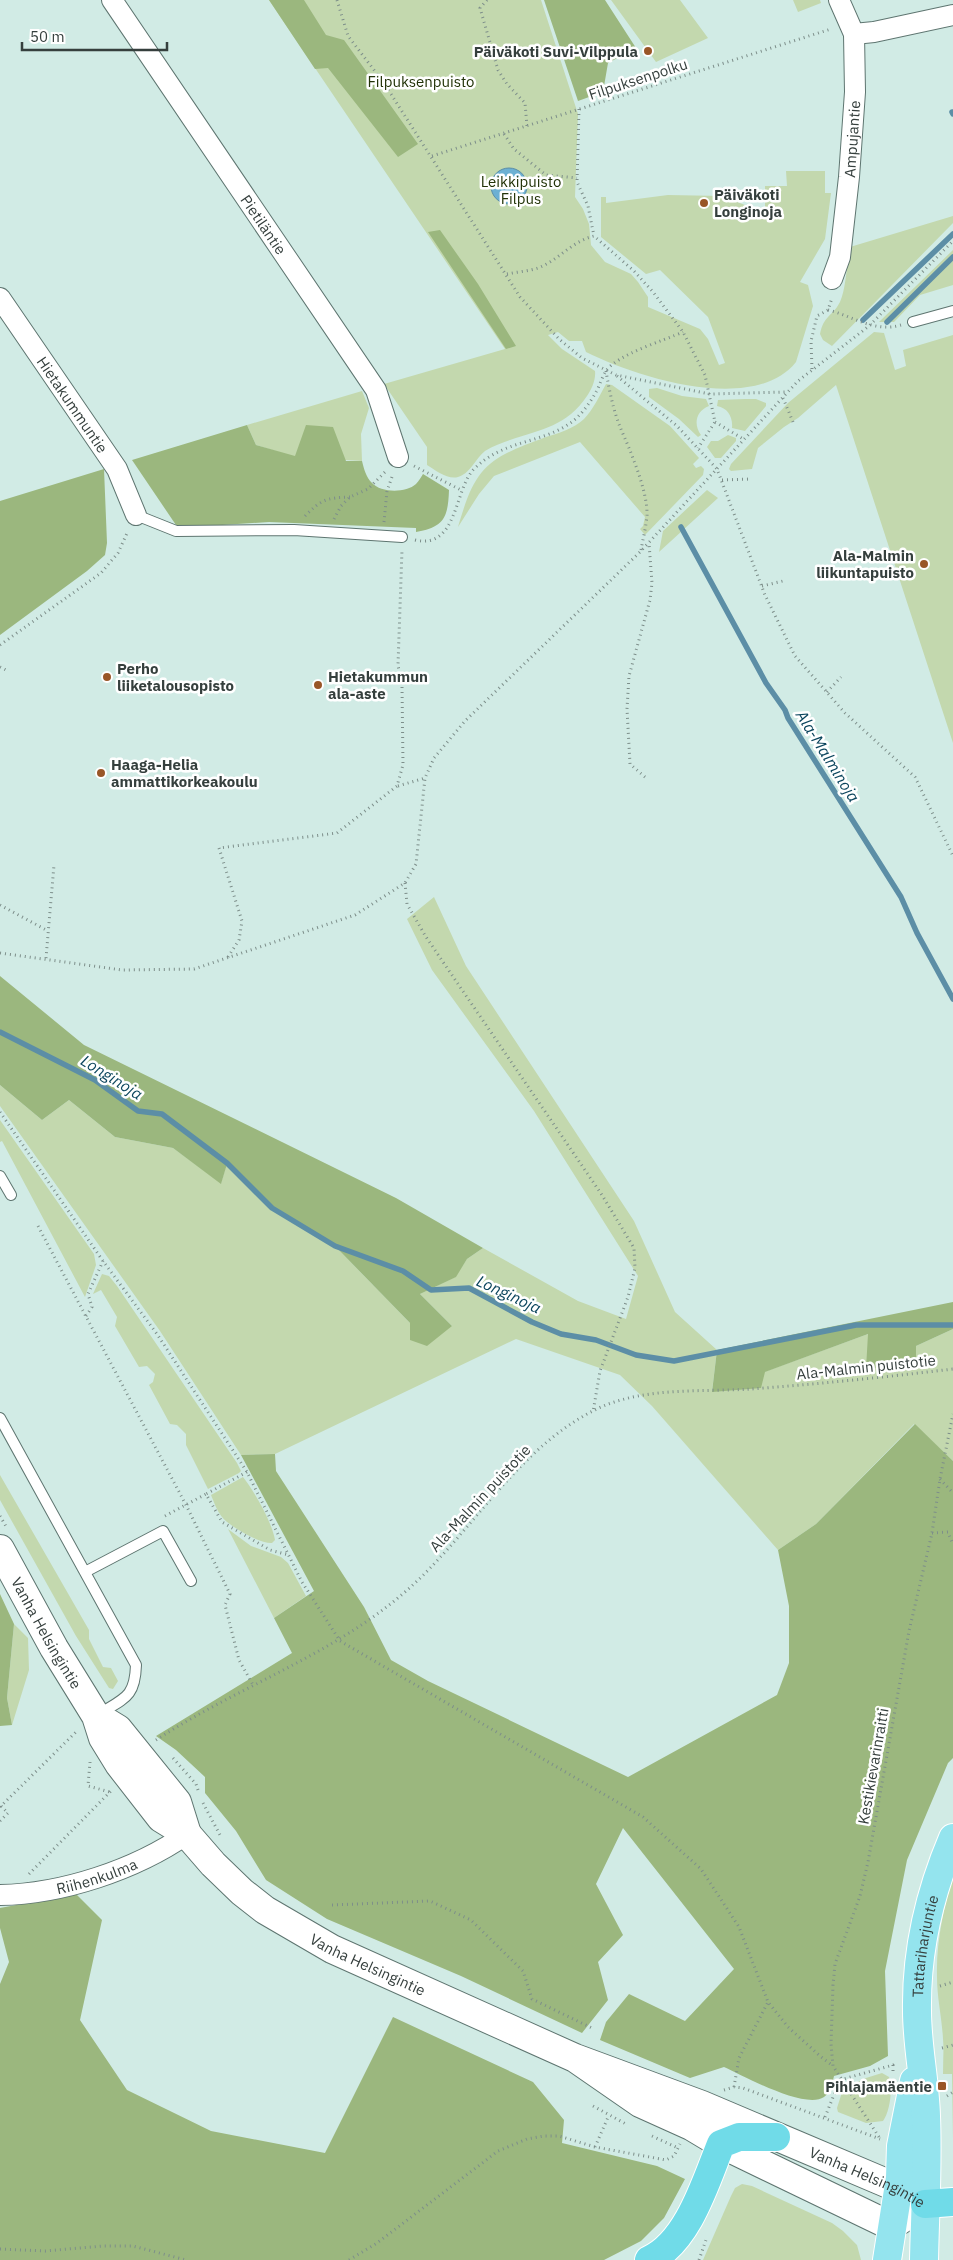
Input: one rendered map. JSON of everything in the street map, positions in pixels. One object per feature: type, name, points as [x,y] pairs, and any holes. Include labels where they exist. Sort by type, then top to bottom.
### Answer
[{"type":"highway","points":[[649,2260],[661,2255],[677,2239],[692,2212],[721,2144],[739,2137],[776,2137]]},
{"type":"highway","points":[[925,2204],[953,2202]]},
{"type":"main road","name":"Vanha Helsingintie","points":[[0,1549],[54,1648],[96,1716],[118,1729],[177,1802],[187,1834],[213,1864],[242,1892],[265,1910],[311,1938],[574,2058],[702,2105],[898,2188],[925,2204],[891,2226],[721,2144],[691,2126],[640,2103],[574,2058]]},
{"type":"main road","name":"Tattariharjuntie","points":[[925,2204],[925,2086],[920,2058],[917,2003],[924,1933],[941,1865],[953,1838]]},
{"type":"main road","name":"Tattariharjuntie","points":[[898,2188],[901,2146],[909,2098],[920,2058]]},
{"type":"main road","points":[[888,2260],[891,2226],[898,2188]]},
{"type":"main road","points":[[924,2260],[925,2204]]},
{"type":"street","name":"Pietiläntie","points":[[112,0],[376,390],[398,457]]},
{"type":"street","name":"Ampujantie","points":[[832,279],[840,257],[850,169],[855,92],[851,26],[839,0]]},
{"type":"street","points":[[851,26],[874,32],[953,15]]},
{"type":"street","name":"Hietakummuntie","points":[[0,298],[117,469],[136,515]]},
{"type":"street","name":"Riihenkulma","points":[[4,1895],[50,1892],[88,1881],[164,1850],[187,1834]]},
{"type":"lane","points":[[913,322],[953,310]]},
{"type":"lane","points":[[136,515],[176,531],[294,530],[385,534],[402,537]]},
{"type":"lane","points":[[0,1176],[11,1194]]},
{"type":"lane","points":[[0,1418],[136,1665],[136,1683],[130,1694],[96,1716]]},
{"type":"lane","points":[[85,1572],[163,1531],[191,1581]]},
{"type":"path","points":[[337,0],[348,36],[384,83],[520,297],[559,339],[582,358],[616,375],[677,426],[717,470],[762,586],[795,656],[844,713],[915,777],[953,856]]},
{"type":"path","points":[[487,0],[480,8],[498,70],[507,84],[525,103],[528,126]]},
{"type":"path","name":"Filpuksenpolku","points":[[432,156],[837,27],[851,26]]},
{"type":"path","points":[[579,109],[577,178],[581,193],[588,206],[594,236],[634,270],[653,292],[683,332],[705,375],[715,422],[698,448]]},
{"type":"path","points":[[504,134],[514,149],[546,175],[577,178]]},
{"type":"path","points":[[507,274],[538,268],[559,256],[580,239],[594,236]]},
{"type":"path","points":[[0,954],[46,958],[122,970],[194,969],[355,914],[405,883],[416,864],[424,778],[434,758],[466,721],[641,551],[788,392],[812,369],[869,326],[953,241]]},
{"type":"path","points":[[812,369],[811,341],[817,316],[828,310],[843,314],[869,326],[888,329],[913,322]]},
{"type":"path","points":[[397,786],[403,765],[402,686],[398,665],[402,537],[418,540],[436,538],[445,530],[451,520],[459,504],[461,490],[473,470],[504,448],[571,423],[596,393],[606,370],[623,357],[683,332]]},
{"type":"path","points":[[606,370],[609,390],[619,425],[634,456],[646,505],[647,515],[641,551]]},
{"type":"path","points":[[616,375],[710,394],[788,392]]},
{"type":"path","points":[[783,398],[792,422]]},
{"type":"path","points":[[715,422],[745,440]]},
{"type":"path","points":[[398,457],[461,490]]},
{"type":"path","points":[[294,530],[320,502],[328,498],[350,497],[368,490],[398,457]]},
{"type":"path","points":[[385,534],[384,522],[387,491],[398,457]]},
{"type":"path","points":[[722,480],[751,479]]},
{"type":"path","points":[[323,531],[350,497]]},
{"type":"path","points":[[0,645],[101,574],[118,553],[136,515]]},
{"type":"path","points":[[645,777],[630,764],[627,709],[629,676],[650,600],[652,583],[649,542]]},
{"type":"path","points":[[762,586],[783,581]]},
{"type":"path","points":[[0,667],[8,671]]},
{"type":"path","points":[[827,692],[841,677]]},
{"type":"path","points":[[228,958],[240,940],[242,921],[219,848],[337,833],[397,786],[424,778]]},
{"type":"path","points":[[46,958],[54,865]]},
{"type":"path","points":[[405,883],[407,904],[426,937],[602,1194],[634,1248],[634,1268],[628,1297],[602,1366],[593,1412]]},
{"type":"path","points":[[0,905],[48,931]]},
{"type":"path","points":[[0,1112],[103,1261],[157,1334],[247,1472],[302,1582],[340,1640],[643,1817],[701,1868],[739,1927],[768,2002],[788,2027],[833,2066]]},
{"type":"path","points":[[38,1226],[186,1505],[230,1594],[225,1605],[239,1660],[253,1685]]},
{"type":"path","points":[[86,1316],[92,1307],[88,1294],[103,1261]]},
{"type":"path","name":"Ala-Malmin puistotie","points":[[152,1744],[253,1685],[340,1640],[405,1592],[531,1458],[578,1420],[593,1412],[624,1399],[657,1394],[770,1388],[953,1369]]},
{"type":"path","name":"Kestikievarinraitti","points":[[825,2117],[881,2140],[840,2080],[833,2066],[831,2044],[832,1985],[835,1964],[860,1896],[909,1631],[932,1533],[940,1479],[953,1414]]},
{"type":"path","points":[[176,1510],[247,1472]]},
{"type":"path","points":[[940,1479],[953,1493]]},
{"type":"path","points":[[206,1494],[222,1522],[270,1550],[289,1555]]},
{"type":"path","points":[[932,1533],[948,1532],[953,1545]]},
{"type":"path","points":[[0,1821],[8,1813],[1,1806],[83,1725],[96,1716]]},
{"type":"path","points":[[170,1756],[176,1760],[196,1784],[199,1792]]},
{"type":"path","points":[[90,1757],[88,1786],[110,1792]]},
{"type":"path","points":[[4,1895],[116,1786]]},
{"type":"path","points":[[202,1801],[222,1838]]},
{"type":"path","points":[[332,1905],[430,1901],[471,1920],[523,1971],[532,1999],[594,2029]]},
{"type":"path","points":[[734,2086],[739,2058],[768,2002]]},
{"type":"path","points":[[716,2092],[734,2086],[825,2117],[840,2080],[893,2065]]},
{"type":"path","points":[[595,2147],[609,2115]]},
{"type":"path","points":[[349,2260],[377,2243],[498,2151],[527,2140],[544,2136],[559,2136],[595,2147],[666,2160],[674,2156],[678,2148],[665,2142]]},
{"type":"path","points":[[0,2249],[45,2251],[103,2246],[133,2246],[186,2260]]},
{"type":"green space","points":[[269,0],[541,0],[578,114],[575,197],[583,209],[589,224],[591,245],[605,262],[631,274],[648,297],[648,307],[700,329],[708,339],[719,365],[725,363],[708,317],[660,270],[646,274],[601,237],[601,197],[606,197],[606,203],[668,195],[722,196],[765,213],[765,186],[787,186],[786,171],[825,171],[825,193],[831,193],[825,239],[800,282],[808,285],[813,306],[796,362],[777,378],[752,386],[724,389],[694,386],[634,372],[608,362],[586,352],[582,341],[569,341],[558,332],[548,335],[562,349],[595,371],[592,387],[579,406],[571,414],[553,425],[488,449],[466,473],[458,477],[446,476],[427,465],[427,447],[384,384],[505,349]]},
{"type":"green space","points":[[269,0],[304,0],[326,35],[344,40],[418,144],[398,157],[328,68],[315,69]]},
{"type":"green space","points":[[544,0],[605,0],[636,48],[608,63],[603,92],[578,101]]},
{"type":"green space","points":[[611,0],[680,0],[708,38],[656,62]]},
{"type":"green space","points":[[793,0],[820,0],[821,3],[798,12]]},
{"type":"green space","points":[[953,216],[953,223],[832,346],[823,340],[820,334],[824,323],[837,307],[842,297],[850,247]]},
{"type":"green space","points":[[440,230],[478,284],[516,346],[506,349],[428,232]]},
{"type":"green space","points":[[953,250],[953,285],[920,295],[894,322],[879,322]]},
{"type":"green space","name":"Ala-Malmin liikuntapuisto","points":[[874,332],[884,333],[895,370],[906,366],[903,350],[953,335],[953,743],[836,385],[798,418],[758,448],[752,469],[731,471],[729,469],[731,464],[788,403]]},
{"type":"green space","points":[[606,384],[612,385],[670,426],[699,458],[693,464],[696,468],[701,466],[704,469],[703,475],[645,535],[640,529],[643,526],[645,517],[580,442],[494,476],[479,494],[458,527],[471,490],[478,477],[487,467],[510,452],[566,430],[580,422],[590,411]]},
{"type":"green space","points":[[657,388],[682,396],[706,399],[709,406],[701,411],[697,418],[697,427],[701,435],[698,437],[679,419],[649,397],[649,389]]},
{"type":"green space","points":[[362,391],[369,408],[361,434],[362,461],[295,457],[256,445],[247,425]]},
{"type":"green space","points":[[756,399],[766,403],[766,406],[745,431],[732,428],[732,420],[729,414],[717,406],[718,400]]},
{"type":"green space","points":[[247,425],[256,445],[295,456],[306,425],[333,427],[346,461],[362,461],[368,478],[381,489],[394,491],[412,487],[423,474],[449,490],[446,514],[443,520],[433,527],[416,532],[416,528],[269,522],[178,528],[132,460]]},
{"type":"green space","points":[[728,435],[736,438],[736,441],[721,458],[715,458],[707,447],[711,441],[718,441]]},
{"type":"green space","points":[[104,469],[107,543],[105,555],[87,571],[0,635],[0,501]]},
{"type":"green space","points":[[707,490],[718,498],[659,552],[663,531]]},
{"type":"green space","points":[[434,897],[466,966],[634,1221],[675,1312],[717,1350],[712,1391],[868,1334],[916,1362],[916,1346],[953,1329],[953,1461],[914,1424],[816,1524],[778,1550],[652,1406],[620,1375],[516,1339],[275,1454],[241,1455],[160,1331],[0,1106],[0,1085],[42,1120],[69,1100],[115,1137],[173,1148],[221,1183],[227,1163],[272,1208],[335,1246],[410,1323],[452,1326],[420,1294],[455,1277],[467,1259],[483,1248],[578,1301],[626,1319],[638,1276],[534,1111],[432,970],[407,919]]},
{"type":"green space","points":[[0,976],[84,1045],[396,1198],[483,1248],[467,1259],[456,1277],[420,1294],[452,1326],[427,1346],[410,1340],[410,1323],[335,1246],[272,1208],[227,1164],[221,1184],[173,1148],[115,1137],[69,1100],[42,1120],[0,1085]]},
{"type":"green space","points":[[0,1120],[94,1254],[96,1265],[85,1297],[2,1141],[0,1142]]},
{"type":"green space","points":[[102,1274],[109,1276],[117,1286],[237,1463],[241,1471],[239,1473],[208,1489],[186,1445],[186,1434],[177,1425],[170,1424],[149,1385],[153,1382],[155,1374],[147,1366],[139,1367],[115,1326],[117,1317],[101,1290],[93,1294]]},
{"type":"green space","points":[[953,1302],[953,1329],[916,1346],[916,1362],[866,1369],[868,1334],[765,1372],[761,1388],[712,1392],[717,1350]]},
{"type":"green space","points":[[915,1424],[953,1461],[953,1758],[948,1763],[907,1860],[885,1971],[888,2056],[870,2066],[834,2076],[830,2090],[824,2097],[815,2100],[789,2096],[724,2067],[690,2078],[600,2040],[606,2022],[629,1994],[685,2021],[734,1969],[623,1828],[596,1884],[623,1935],[598,1962],[608,2000],[582,2033],[461,1976],[327,1919],[266,1880],[236,1831],[205,1793],[205,1777],[176,1750],[156,1736],[292,1653],[274,1618],[314,1591],[241,1455],[275,1454],[276,1471],[364,1607],[391,1660],[428,1681],[628,1777],[777,1695],[789,1663],[789,1606],[778,1550],[816,1524]]},
{"type":"green space","points":[[0,1475],[89,1630],[89,1639],[103,1667],[111,1668],[118,1681],[113,1689],[109,1688],[76,1636],[0,1500]]},
{"type":"green space","points":[[243,1477],[257,1498],[270,1525],[275,1540],[272,1543],[253,1538],[226,1521],[219,1512],[211,1495]]},
{"type":"green space","points":[[228,1529],[251,1546],[281,1557],[288,1563],[306,1596],[274,1618]]},
{"type":"green space","points":[[0,1594],[14,1624],[7,1698],[12,1725],[0,1726]]},
{"type":"green space","points":[[14,1624],[28,1638],[29,1670],[12,1725],[7,1698]]},
{"type":"green space","points":[[953,1874],[953,2139],[952,2074],[943,2074],[942,2023],[937,1964],[939,1938]]},
{"type":"green space","points":[[76,1894],[102,1920],[80,2020],[127,2090],[211,2131],[325,2153],[393,2017],[533,2082],[564,2120],[562,2143],[657,2166],[685,2179],[664,2218],[641,2241],[604,2260],[0,2260],[0,1984],[9,1962],[0,1928],[0,1908]]},
{"type":"green space","points":[[882,2073],[889,2077],[891,2088],[889,2106],[883,2121],[866,2123],[838,2112],[837,2108],[843,2089]]},
{"type":"green space","points":[[742,2184],[752,2186],[832,2223],[857,2245],[861,2260],[703,2260],[735,2188]]},
{"type":"water","points":[[509,168],[516,169],[522,173],[526,179],[526,193],[522,199],[516,203],[509,204],[502,203],[496,199],[492,193],[491,186],[492,179],[496,173],[502,169]]},
{"type":"waterway","points":[[863,320],[953,234]]},
{"type":"waterway","points":[[887,322],[953,257]]},
{"type":"waterway","name":"Ala-Malminoja","points":[[681,527],[766,683],[785,710],[788,718],[901,897],[917,933],[953,999]]},
{"type":"waterway","name":"Longinoja","points":[[0,1032],[95,1080],[138,1111],[162,1114],[227,1163],[272,1208],[335,1246],[403,1271],[431,1290],[469,1288],[532,1322],[561,1334],[596,1340],[636,1355],[674,1361],[856,1325],[953,1325]]},
{"type":"place","name":"Päiväkoti Suvi-Vilppula","points":[[648,51]]},
{"type":"place","name":"Päiväkoti Longinoja","points":[[704,203]]},
{"type":"place","name":"Ala-Malmin liikuntapuisto","points":[[924,564]]},
{"type":"place","name":"Perho liiketalousopisto","points":[[107,677]]},
{"type":"place","name":"Hietakummun ala-aste","points":[[318,685]]},
{"type":"place","name":"Haaga-Helia ammattikorkeakoulu","points":[[101,773]]},
{"type":"place","name":"Pihlajamäentie","points":[[942,2086]]},
{"type":"park label","name":"Filpuksenpuisto","points":[[421,81]]},
{"type":"park label","name":"Leikkipuisto Filpus","points":[[521,190]]}]
